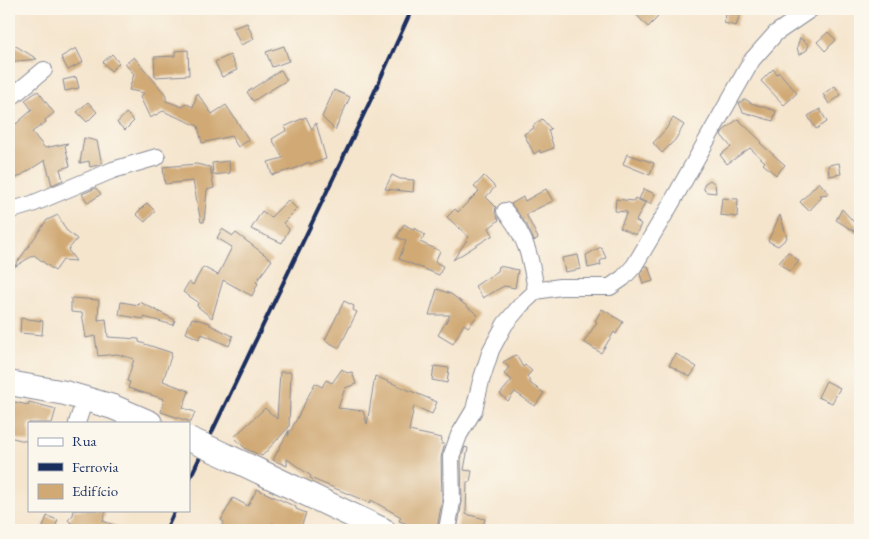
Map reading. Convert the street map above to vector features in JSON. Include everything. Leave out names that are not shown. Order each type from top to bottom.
[{"type":"highway","points":[[9,383],[85,399],[148,422]]},
{"type":"highway","points":[[190,439],[383,530]]},
{"type":"street","points":[[447,530],[452,502],[451,457],[459,434],[474,410],[491,350],[505,324],[536,291],[560,287],[610,287],[623,278],[634,266],[752,60],[776,33],[811,9]]},
{"type":"street","points":[[9,99],[44,70]]},
{"type":"street","points":[[9,210],[32,204],[113,170],[157,157]]},
{"type":"street","points":[[505,211],[517,225],[525,242],[536,291]]},
{"type":"street","points":[[77,422],[85,399]]},
{"type":"building","points":[[631,9],[650,9],[658,17],[648,27]]},
{"type":"building","points":[[727,10],[740,14],[736,26],[724,23]]},
{"type":"building","points":[[247,23],[254,39],[241,45],[233,28]]},
{"type":"building","points":[[828,32],[836,40],[825,51],[817,42]]},
{"type":"building","points":[[800,38],[809,45],[807,50],[799,55],[797,47]]},
{"type":"building","points":[[9,46],[16,46],[37,59],[9,62]]},
{"type":"building","points":[[284,46],[289,61],[272,67],[266,52]]},
{"type":"building","points":[[76,48],[83,62],[68,70],[61,57]]},
{"type":"building","points":[[188,50],[189,75],[155,77],[154,57],[175,56],[175,51]]},
{"type":"building","points":[[112,54],[119,63],[111,71],[103,62]]},
{"type":"building","points":[[230,55],[237,70],[222,77],[215,62]]},
{"type":"building","points":[[134,57],[166,95],[166,101],[183,107],[185,103],[193,107],[197,93],[212,114],[226,105],[249,140],[238,147],[231,136],[202,143],[198,126],[163,111],[150,118],[140,97],[144,93],[129,90],[134,74],[125,64]]},
{"type":"building","points":[[773,69],[777,74],[779,72],[797,93],[784,105],[761,81]]},
{"type":"building","points":[[281,70],[287,80],[253,101],[247,92]]},
{"type":"building","points":[[76,77],[79,88],[65,91],[63,80]]},
{"type":"building","points":[[835,86],[841,95],[829,104],[823,94]]},
{"type":"building","points":[[334,90],[350,97],[335,130],[322,117]]},
{"type":"building","points":[[38,91],[54,113],[45,120],[46,122],[32,132],[45,148],[68,143],[65,146],[70,166],[60,169],[63,180],[52,185],[45,160],[9,183],[9,116],[16,124],[32,110],[25,100]]},
{"type":"building","points":[[745,99],[751,103],[776,111],[773,121],[743,112],[739,103]]},
{"type":"building","points":[[88,102],[97,112],[87,122],[77,112]]},
{"type":"building","points":[[820,109],[827,122],[816,129],[808,116]]},
{"type":"building","points":[[126,113],[134,121],[125,130],[117,123]]},
{"type":"building","points":[[306,117],[312,130],[316,123],[326,159],[310,164],[309,162],[294,169],[272,175],[268,162],[283,158],[272,139],[287,130],[284,127]]},
{"type":"building","points":[[673,118],[684,125],[675,140],[662,153],[653,143]]},
{"type":"building","points":[[542,119],[551,129],[548,130],[554,148],[540,153],[540,150],[534,154],[524,134],[534,128],[533,126]]},
{"type":"building","points":[[738,119],[762,142],[760,143],[785,165],[776,175],[763,164],[765,162],[750,148],[727,164],[720,155],[731,147],[721,135],[723,131]]},
{"type":"building","points":[[84,138],[97,141],[102,164],[90,167],[89,161],[80,163]]},
{"type":"building","points":[[627,154],[654,163],[650,175],[623,164]]},
{"type":"building","points":[[229,161],[230,173],[213,175],[212,163]]},
{"type":"building","points":[[839,163],[841,174],[829,176],[828,165]]},
{"type":"building","points":[[196,164],[210,167],[214,188],[207,190],[204,222],[201,222],[193,181],[165,184],[163,167]]},
{"type":"building","points":[[392,175],[400,179],[414,180],[413,192],[385,189]]},
{"type":"building","points":[[484,176],[495,187],[486,197],[496,207],[495,213],[499,220],[489,228],[493,235],[453,260],[469,237],[447,217],[455,209],[458,212],[479,191],[474,187]]},
{"type":"building","points":[[710,180],[715,184],[716,193],[704,190],[704,184]]},
{"type":"building","points":[[819,182],[829,194],[820,195],[822,197],[809,211],[800,202]]},
{"type":"building","points":[[96,188],[101,194],[88,203],[82,194]]},
{"type":"building","points":[[546,189],[553,201],[526,214],[538,238],[534,241],[527,225],[511,204],[523,197],[525,201]]},
{"type":"building","points":[[644,189],[655,194],[650,204],[639,199]]},
{"type":"building","points":[[635,198],[645,203],[636,221],[641,224],[636,235],[620,228],[627,212],[615,211],[616,199],[633,201]]},
{"type":"building","points":[[722,198],[738,199],[737,217],[720,215]]},
{"type":"building","points":[[288,200],[297,209],[283,223],[289,229],[282,243],[251,229],[262,211],[271,217]]},
{"type":"building","points":[[147,203],[155,211],[145,222],[136,214]]},
{"type":"building","points":[[842,209],[860,229],[860,235],[836,220]]},
{"type":"building","points":[[58,215],[66,230],[77,239],[68,250],[76,261],[63,260],[55,271],[34,255],[14,267],[47,220]]},
{"type":"building","points":[[780,215],[787,238],[778,246],[768,241]]},
{"type":"building","points":[[404,224],[414,230],[415,228],[425,235],[420,242],[440,251],[435,262],[443,266],[439,275],[399,259],[406,241],[397,237]]},
{"type":"building","points":[[222,229],[233,236],[236,233],[272,260],[256,282],[258,283],[252,296],[223,280],[212,318],[197,306],[198,302],[183,292],[189,282],[193,285],[203,267],[218,275],[232,247],[217,238]]},
{"type":"building","points":[[601,247],[606,258],[600,261],[601,265],[588,268],[586,255]]},
{"type":"building","points":[[788,252],[799,261],[790,272],[779,263]]},
{"type":"building","points":[[578,255],[581,269],[565,272],[562,258]]},
{"type":"building","points":[[499,266],[518,270],[515,288],[504,286],[483,298],[475,286],[498,271]]},
{"type":"building","points":[[645,266],[648,266],[653,281],[643,284],[640,274]]},
{"type":"building","points":[[437,289],[451,294],[478,315],[468,327],[464,324],[453,344],[438,335],[450,315],[429,315]]},
{"type":"building","points":[[71,298],[99,300],[98,320],[106,319],[108,337],[139,339],[139,342],[172,353],[163,381],[189,391],[183,408],[195,412],[191,422],[161,412],[164,399],[128,388],[130,382],[127,381],[134,359],[117,354],[98,356],[95,336],[86,338],[82,313],[71,312]]},
{"type":"building","points":[[344,301],[354,306],[353,310],[357,312],[339,348],[325,340]]},
{"type":"building","points":[[121,302],[139,305],[140,302],[175,320],[173,325],[144,317],[144,319],[119,315]]},
{"type":"building","points":[[602,309],[623,322],[616,334],[614,332],[601,353],[584,342],[597,322],[595,321]]},
{"type":"building","points":[[21,318],[43,321],[42,335],[20,333]]},
{"type":"building","points":[[192,318],[210,323],[210,325],[233,336],[229,346],[202,334],[199,339],[186,333]]},
{"type":"building","points":[[676,354],[697,367],[690,377],[669,365]]},
{"type":"building","points":[[516,355],[523,367],[525,365],[532,371],[527,376],[531,384],[544,393],[535,406],[515,392],[508,401],[500,394],[512,380],[504,374],[509,367],[503,362]]},
{"type":"building","points":[[434,366],[449,368],[447,383],[432,380]]},
{"type":"building","points":[[342,369],[347,373],[352,372],[356,384],[345,388],[338,408],[363,411],[367,424],[375,376],[437,402],[432,414],[414,406],[409,431],[442,438],[441,444],[445,444],[441,457],[442,501],[437,529],[432,527],[430,530],[424,530],[399,521],[401,517],[371,500],[370,503],[310,478],[311,476],[287,459],[287,466],[273,460],[289,430],[288,436],[315,383],[322,387],[326,380],[332,383]]},
{"type":"building","points":[[280,372],[291,372],[289,427],[262,456],[246,449],[234,437],[265,408],[277,419]]},
{"type":"building","points":[[826,381],[840,388],[832,403],[818,397]]},
{"type":"building","points":[[10,401],[28,405],[29,402],[56,409],[52,422],[28,422],[28,442],[9,437]]},
{"type":"building","points":[[465,447],[468,448],[464,470],[472,471],[470,482],[467,482],[466,514],[485,519],[482,530],[457,530],[462,502],[461,459]]},
{"type":"building","points":[[257,489],[306,513],[300,530],[285,530],[272,523],[269,530],[220,530],[224,522],[221,520],[233,498],[248,506]]},
{"type":"building","points":[[74,512],[105,512],[103,521],[124,529],[86,530],[73,525],[68,520]]},
{"type":"building","points":[[47,516],[58,520],[54,530],[42,530]]},
{"type":"railway","points":[[190,478],[373,95],[412,9]]},
{"type":"railway","points":[[166,530],[174,512]]}]
